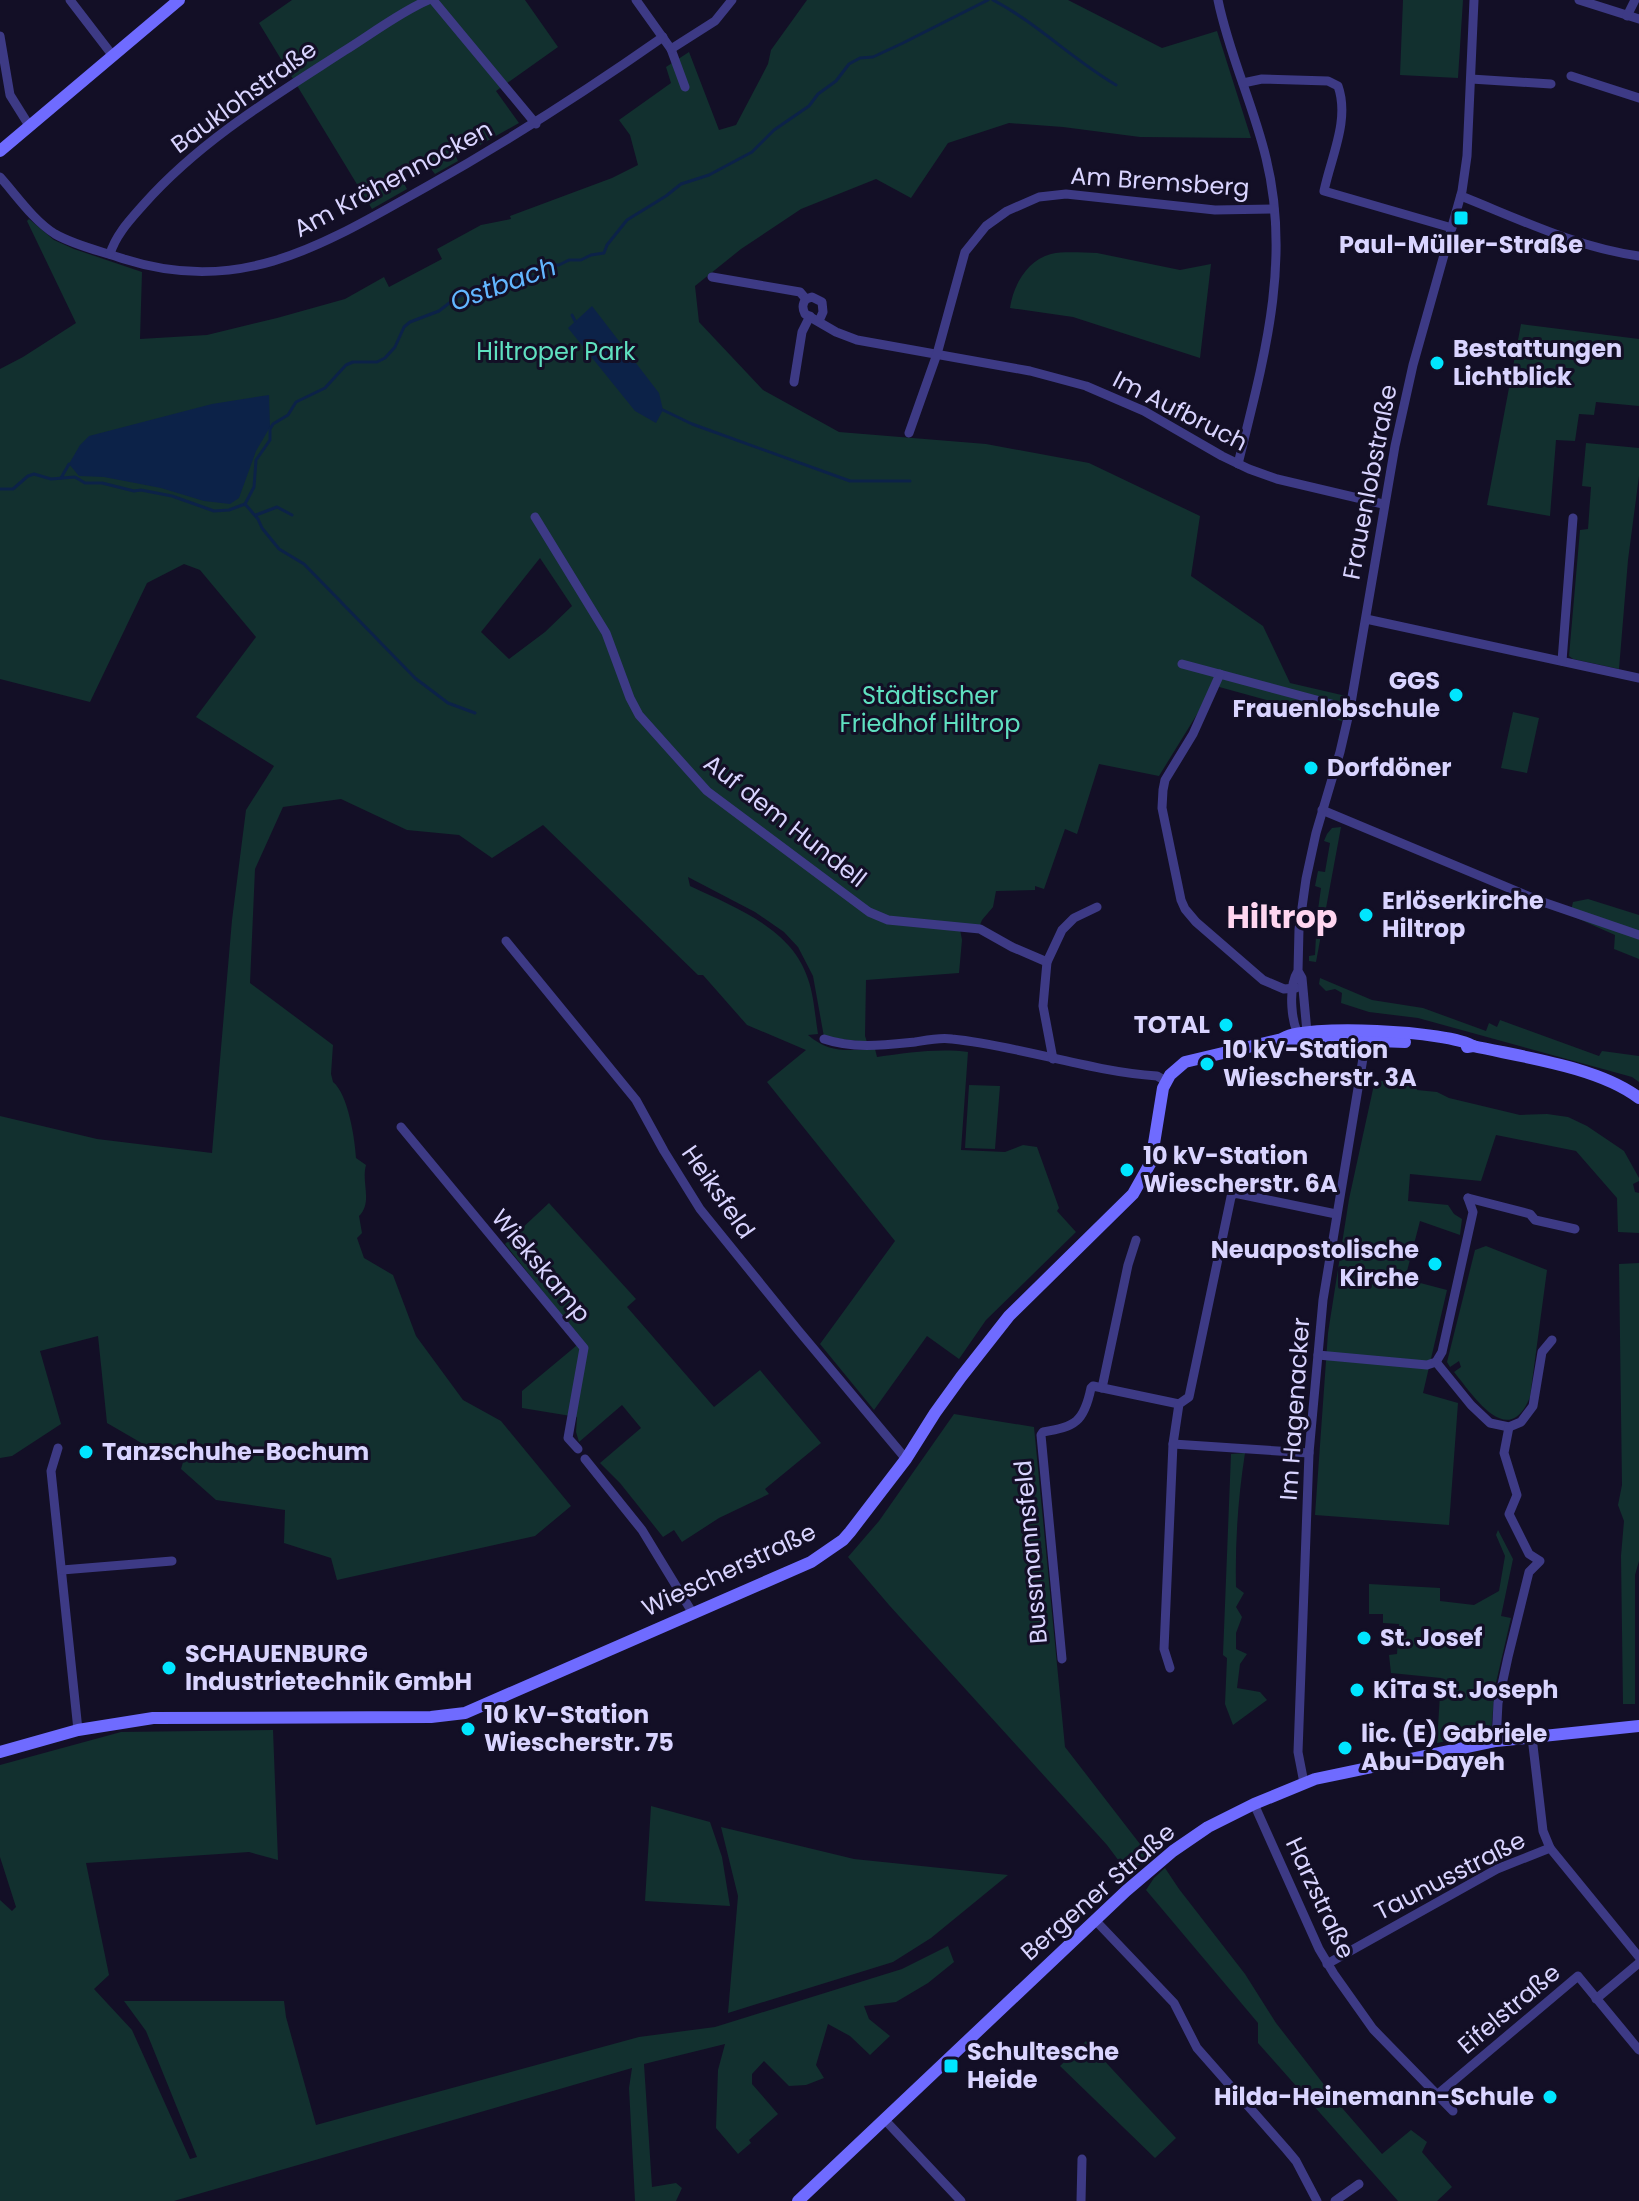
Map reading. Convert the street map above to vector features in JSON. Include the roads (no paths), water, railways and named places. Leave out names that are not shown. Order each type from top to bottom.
[{"type":"main road","points":[[0,151],[179,0]]},
{"type":"main road","points":[[1166,1081],[1185,1062],[1282,1039],[1289,1043],[1302,1035],[1366,1035],[1465,1048],[1473,1046],[1530,1058],[1596,1075],[1639,1098]]},
{"type":"main road","name":"Wiescherstraße","points":[[0,1752],[78,1730],[153,1718],[431,1717],[465,1713],[811,1562],[843,1540],[1009,1316],[1133,1194],[1151,1162],[1160,1098],[1166,1081]]},
{"type":"main road","name":"Bergener Straße","points":[[798,2201],[1095,1920],[1173,1851],[1208,1827],[1304,1783],[1341,1773],[1496,1741],[1639,1726]]},
{"type":"street","points":[[70,0],[113,56]]},
{"type":"street","name":"Bauklohstraße","points":[[110,254],[113,243],[129,220],[200,149],[262,104],[430,0],[536,124]]},
{"type":"street","points":[[636,0],[671,49],[685,87]]},
{"type":"street","points":[[671,49],[715,21],[732,0]]},
{"type":"street","name":"Frauenlobstraße","points":[[1302,1035],[1298,988],[1294,977],[1298,971],[1301,909],[1322,810],[1350,709],[1383,504],[1412,369],[1461,196],[1467,156],[1474,0]]},
{"type":"street","points":[[1579,0],[1639,19]]},
{"type":"street","points":[[1627,16],[1635,0]]},
{"type":"street","points":[[1221,1],[1227,38],[1266,157],[1274,209],[1276,254],[1268,337],[1238,464]]},
{"type":"street","points":[[0,36],[10,95],[30,127]]},
{"type":"street","name":"Am Krähennocken","points":[[0,177],[42,223],[71,242],[158,269],[183,272],[246,268],[283,259],[321,244],[374,217],[536,124],[663,37]]},
{"type":"street","points":[[1571,76],[1639,98]]},
{"type":"street","points":[[1243,83],[1262,79],[1328,81],[1338,86],[1342,97],[1340,129],[1324,191],[1452,228]]},
{"type":"street","points":[[1471,79],[1551,84]]},
{"type":"street","name":"Am Bremsberg","points":[[909,433],[937,354],[965,252],[986,226],[1007,211],[1027,201],[1053,194],[1215,210],[1274,209]]},
{"type":"street","points":[[1461,196],[1567,239],[1639,256]]},
{"type":"street","points":[[712,277],[800,292],[806,299]]},
{"type":"street","points":[[794,382],[802,332],[823,312],[822,302],[812,297],[806,299]]},
{"type":"street","points":[[806,299],[803,310],[814,319]]},
{"type":"street","name":"Im Aufbruch","points":[[814,319],[836,332],[861,341],[1043,374],[1100,392],[1144,411],[1238,464],[1277,479],[1383,504]]},
{"type":"street","name":"Auf dem Hundell","points":[[535,517],[606,633],[639,715],[707,791],[869,912],[888,920],[980,929],[1047,962]]},
{"type":"street","points":[[1562,661],[1573,518]]},
{"type":"street","points":[[1366,619],[1639,678]]},
{"type":"street","points":[[1182,664],[1350,709]]},
{"type":"street","points":[[1220,674],[1193,734],[1165,780],[1163,790],[1162,808],[1181,900],[1196,922],[1263,980],[1284,989],[1298,988]]},
{"type":"street","points":[[1322,810],[1540,901],[1639,935]]},
{"type":"street","points":[[1053,1059],[1043,1006],[1047,962],[1062,930],[1074,918],[1097,907]]},
{"type":"street","name":"Heiksfeld","points":[[506,941],[636,1100],[700,1209],[906,1459]]},
{"type":"street","name":"Im Hagenacker","points":[[1304,1783],[1298,1752],[1309,1453],[1323,1300],[1366,1035]]},
{"type":"street","points":[[824,1039],[877,1046],[947,1038],[1010,1047],[1110,1071],[1157,1076],[1166,1081]]},
{"type":"street","name":"Wiekskamp","points":[[401,1127],[584,1348],[568,1438],[578,1449]]},
{"type":"street","points":[[1170,1668],[1164,1649],[1173,1444],[1179,1404],[1189,1397],[1231,1197],[1234,1193],[1336,1214]]},
{"type":"street","points":[[1318,1355],[1427,1365],[1436,1362],[1442,1352],[1473,1212],[1468,1198],[1530,1214],[1535,1220],[1575,1229]]},
{"type":"street","name":"Bussmannsfeld","points":[[1062,1659],[1041,1435],[1043,1432],[1067,1429],[1083,1412],[1091,1388],[1102,1388],[1136,1240]]},
{"type":"street","points":[[1436,1362],[1490,1423],[1509,1427],[1521,1422],[1533,1406],[1542,1352],[1552,1340]]},
{"type":"street","points":[[1102,1388],[1179,1404]]},
{"type":"street","points":[[1496,1741],[1498,1703],[1508,1657],[1529,1572],[1540,1561],[1529,1554],[1509,1514],[1517,1495],[1504,1453],[1509,1427]]},
{"type":"street","points":[[1173,1444],[1309,1453]]},
{"type":"street","points":[[58,1448],[51,1471],[78,1730]]},
{"type":"street","points":[[585,1459],[642,1530],[692,1612]]},
{"type":"street","points":[[62,1570],[172,1561]]},
{"type":"street","points":[[1532,1737],[1543,1831],[1550,1848],[1639,1960]]},
{"type":"street","name":"Harzstraße","points":[[1254,1804],[1327,1964],[1373,2029],[1453,2111]]},
{"type":"street","name":"Taunusstraße","points":[[1327,1964],[1497,1869],[1550,1848]]},
{"type":"street","points":[[1095,1920],[1174,2003],[1197,2048],[1296,2161],[1317,2201]]},
{"type":"street","name":"Eifelstraße","points":[[1438,2094],[1578,1976],[1596,1999],[1639,1960]]},
{"type":"street","points":[[1596,1999],[1639,2050]]},
{"type":"street","points":[[884,2119],[961,2201]]},
{"type":"street","points":[[1081,2201],[1082,2159]]},
{"type":"street","points":[[1335,2201],[1359,2184]]},
{"type":"water","points":[[592,306],[659,393],[663,410],[656,423],[635,411],[568,328]]},
{"type":"water","points":[[269,395],[270,427],[256,451],[239,498],[230,504],[204,501],[161,488],[104,477],[79,476],[69,464],[89,436],[212,404]]},
{"type":"waterway","name":"Ostbach","points":[[0,489],[13,489],[34,474],[51,479],[75,477],[85,483],[102,483],[172,496],[214,511],[245,504],[254,487],[256,460],[270,440],[273,424],[288,415],[296,402],[325,388],[346,365],[377,362],[385,358],[395,347],[404,327],[439,311],[457,297],[487,293],[539,275],[547,267],[604,253],[627,220],[681,184],[709,175],[752,152],[774,130],[809,106],[849,64],[860,58],[873,57],[988,0]]},
{"type":"waterway","name":"Ostbach","points":[[993,0],[1025,19],[1116,85]]},
{"type":"waterway","points":[[572,315],[575,321]]},
{"type":"waterway","points":[[663,410],[692,424],[850,481],[910,481]]},
{"type":"waterway","points":[[61,478],[69,464]]},
{"type":"waterway","points":[[245,504],[279,549],[304,564],[415,678],[448,703],[475,713]]},
{"type":"waterway","points":[[256,515],[277,507],[292,515]]},
{"type":"place","name":"Paul-Müller-Straße","points":[[1461,218]]},
{"type":"place","name":"Bestattungen Lichtblick","points":[[1437,363]]},
{"type":"place","name":"GGS Frauenlobschule","points":[[1456,695]]},
{"type":"place","name":"Dorfdöner","points":[[1311,768]]},
{"type":"place","name":"Erlöserkirche Hiltrop","points":[[1366,915]]},
{"type":"place","name":"TOTAL","points":[[1226,1025]]},
{"type":"place","name":"10 kV-Station Wiescherstr. 3A","points":[[1207,1064]]},
{"type":"place","name":"10 kV-Station Wiescherstr. 6A","points":[[1127,1170]]},
{"type":"place","name":"Neuapostolische Kirche","points":[[1435,1264]]},
{"type":"place","name":"Tanzschuhe-Bochum","points":[[86,1452]]},
{"type":"place","name":"St. Josef","points":[[1364,1638]]},
{"type":"place","name":"SCHAUENBURG Industrietechnik GmbH","points":[[169,1668]]},
{"type":"place","name":"KiTa St. Joseph","points":[[1357,1690]]},
{"type":"place","name":"10 kV-Station Wiescherstr. 75","points":[[468,1729]]},
{"type":"place","name":"lic. (E) Gabriele Abu-Dayeh","points":[[1345,1748]]},
{"type":"place","name":"Schultesche Heide","points":[[951,2066]]},
{"type":"place","name":"Hilda-Heinemann-Schule","points":[[1550,2097]]},
{"type":"district","name":"Hiltrop","points":[[1282,917]]},
{"type":"park label","name":"Hiltroper Park","points":[[556,352]]},
{"type":"park label","name":"Städtischer Friedhof Hiltrop","points":[[930,710]]}]
